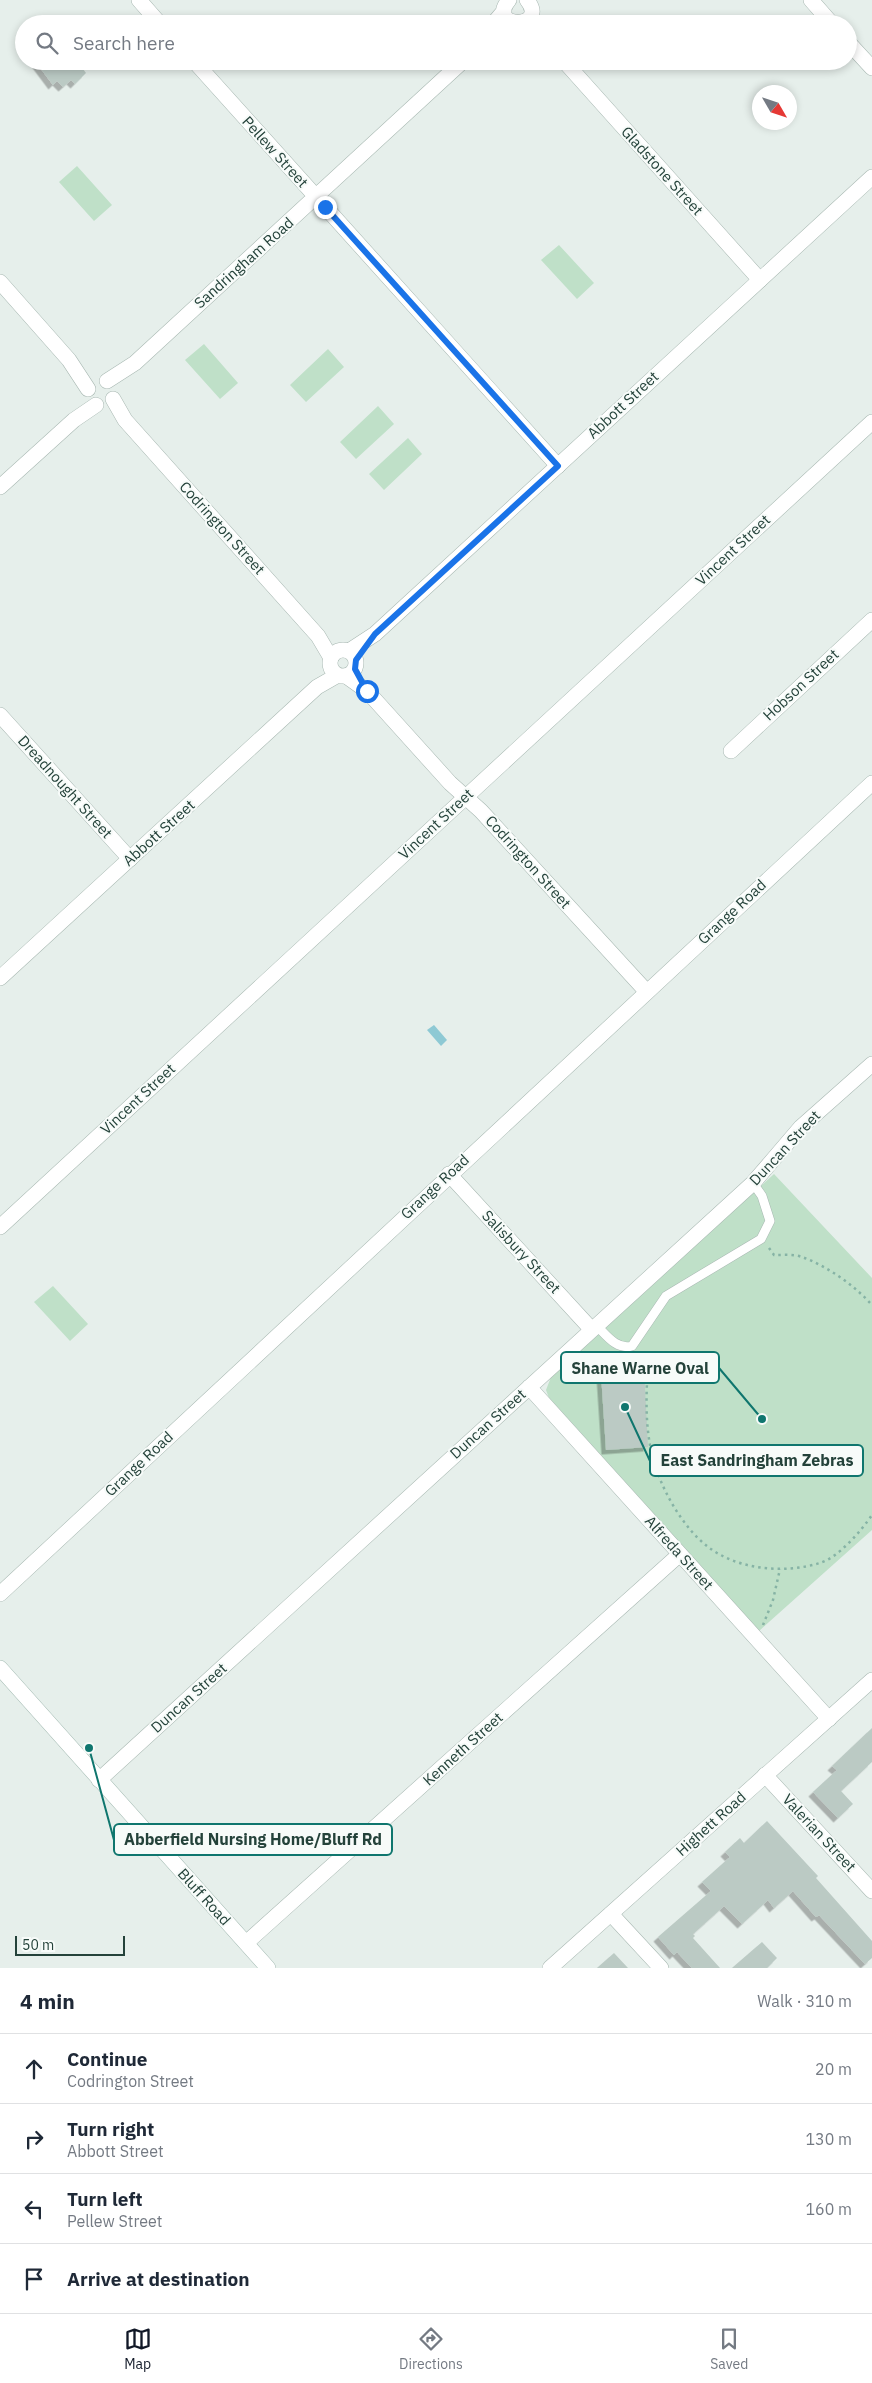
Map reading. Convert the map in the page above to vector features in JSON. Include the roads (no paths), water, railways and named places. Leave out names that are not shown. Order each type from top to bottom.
[{"type":"street","points":[[139,0],[152,15]]},
{"type":"street","points":[[811,0],[824,15]]},
{"type":"street","points":[[498,15],[505,4]]},
{"type":"street","points":[[857,52],[872,68]]},
{"type":"street","name":"Pellew Street","points":[[202,70],[558,466]]},
{"type":"street","name":"Sandringham Road","points":[[0,487],[453,70]]},
{"type":"street","name":"Gladstone Street","points":[[572,70],[760,280]]},
{"type":"street","name":"Abbott Street","points":[[0,978],[872,177]]},
{"type":"street","name":"Codrington Street","points":[[0,282],[450,783],[493,823],[646,991]]},
{"type":"street","name":"Vincent Street","points":[[0,1227],[872,422]]},
{"type":"street","name":"Hobson Street","points":[[731,751],[872,620]]},
{"type":"street","name":"Dreadnought Street","points":[[0,715],[130,859]]},
{"type":"street","name":"Grange Road","points":[[0,1594],[449,1174],[872,783]]},
{"type":"street","name":"Duncan Street","points":[[100,1780],[753,1183],[801,1128],[870,1069]]},
{"type":"street","name":"Salisbury Street","points":[[449,1174],[594,1328]]},
{"type":"street","name":"Alfreda Street","points":[[529,1387],[829,1719]]},
{"type":"street","name":"Kenneth Street","points":[[246,1943],[680,1554]]},
{"type":"street","name":"Bluff Road","points":[[2,1675],[100,1780],[268,1968]]},
{"type":"street","name":"Highett Road","points":[[550,1968],[872,1680]]},
{"type":"street","name":"Valerian Street","points":[[765,1775],[872,1891]]},
{"type":"street","points":[[611,1914],[661,1968]]},
{"type":"lane","points":[[594,1328],[616,1344],[625,1348],[632,1346],[666,1296],[761,1239],[770,1221],[762,1196],[753,1183]]},
{"type":"water","points":[[434,1025],[447,1040],[441,1046],[427,1030]]},
{"type":"place","name":"East Sandringham Zebras","points":[[625,1407]]},
{"type":"place","name":"Shane Warne Oval","points":[[762,1419]]},
{"type":"place","name":"Abberfield Nursing Home/Bluff Rd","points":[[89,1748]]}]
